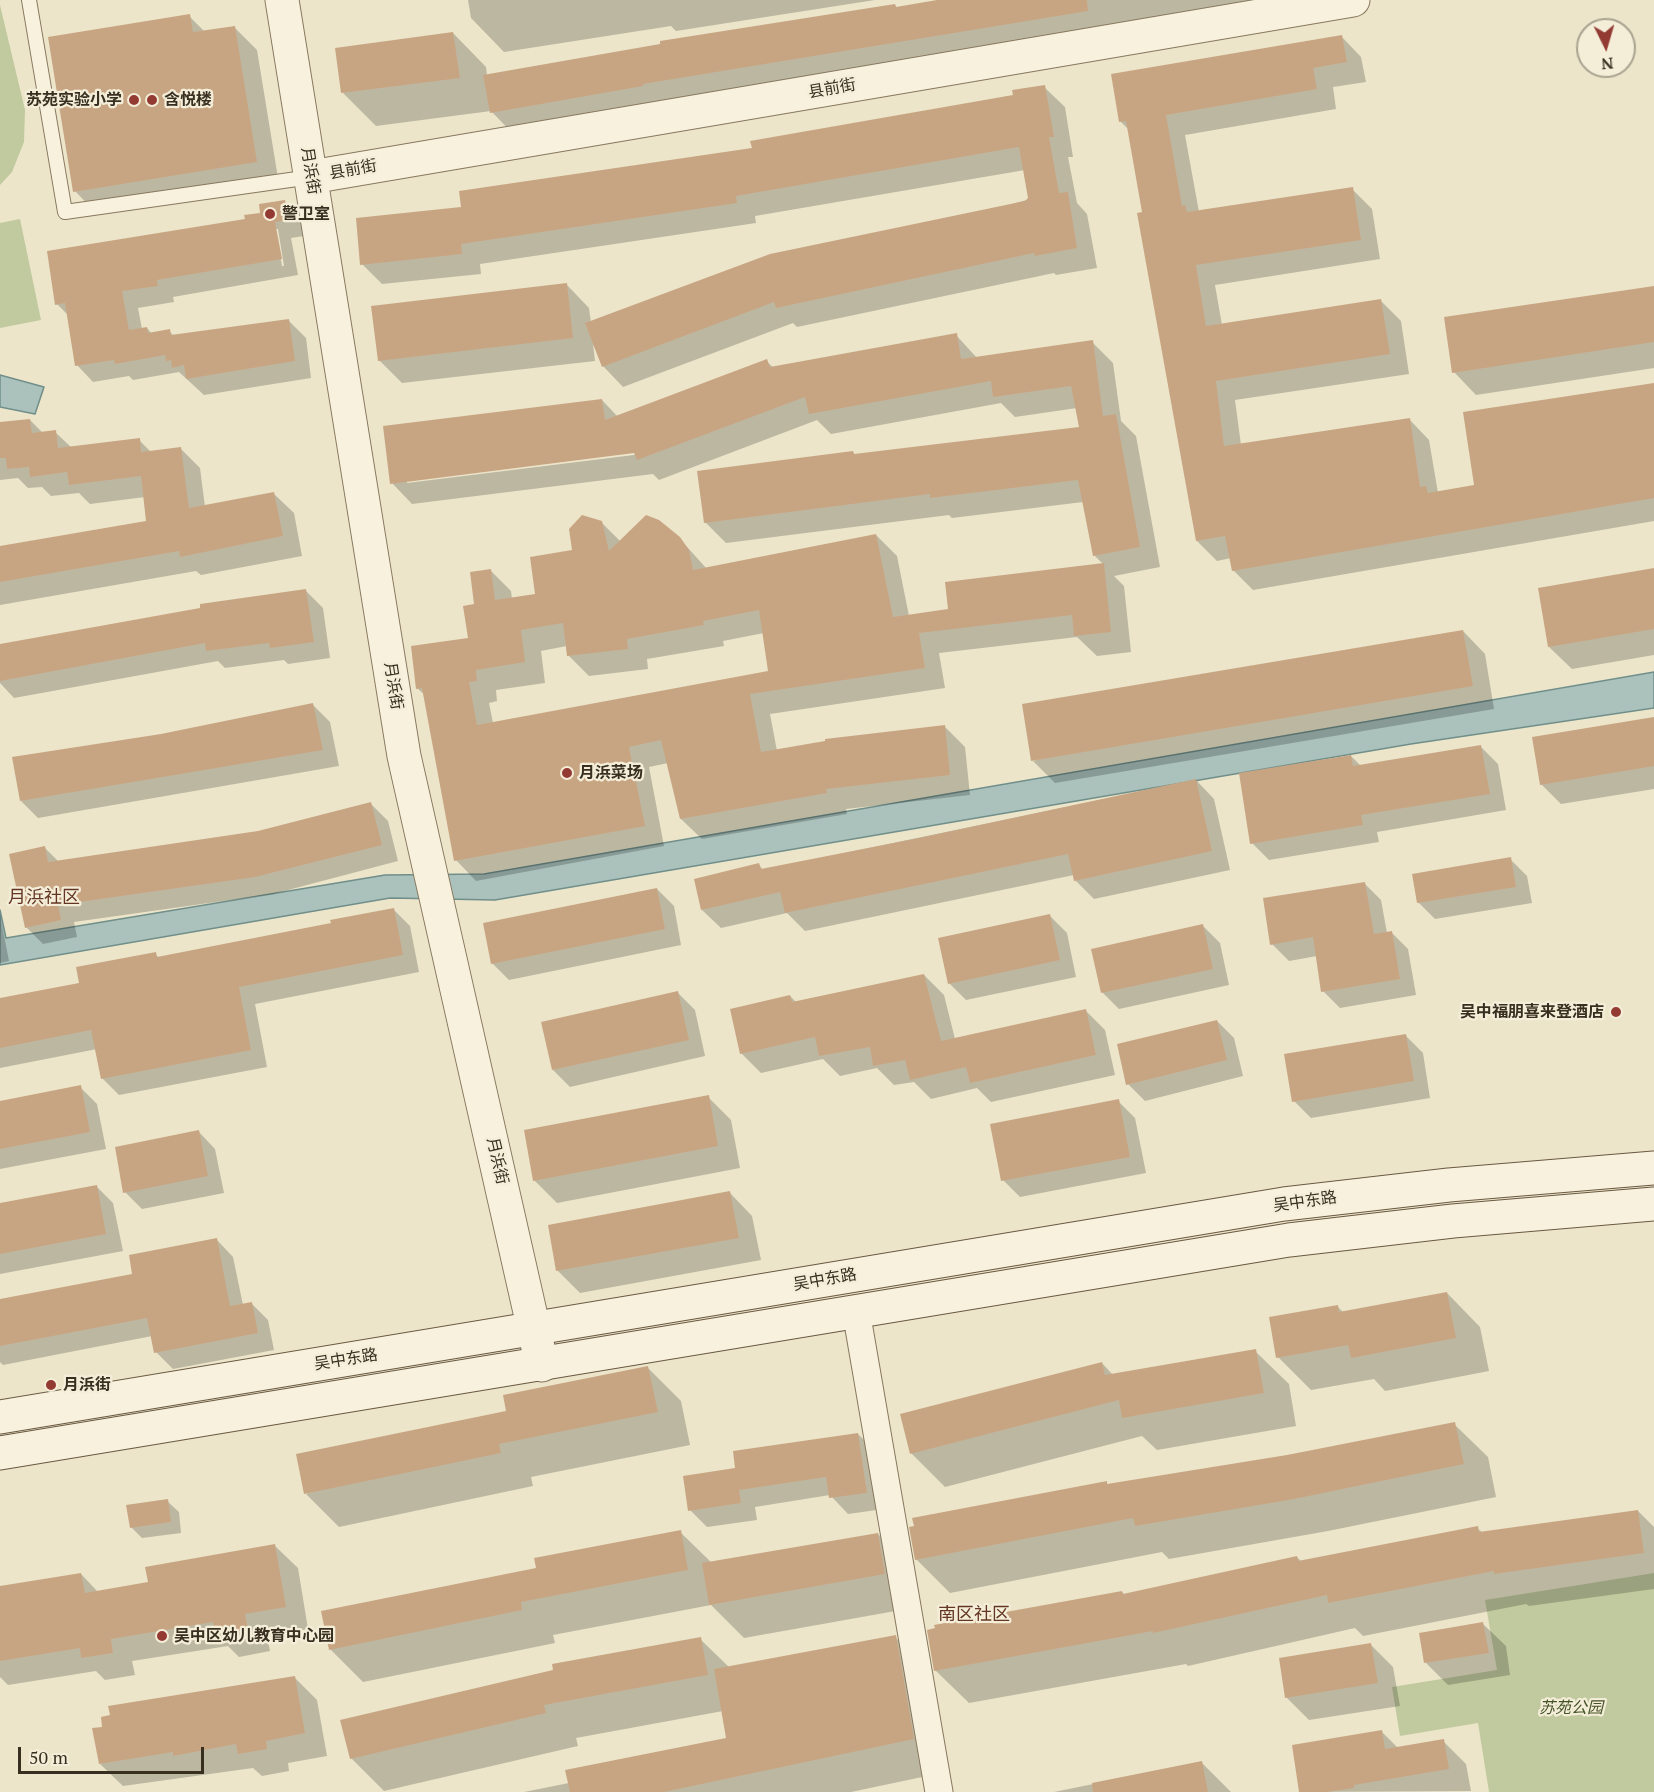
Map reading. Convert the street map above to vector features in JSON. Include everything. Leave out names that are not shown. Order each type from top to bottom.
[{"type":"main road","name":"月浜街","points":[[282,0],[404,756],[536,1329],[542,1365]]},
{"type":"main road","name":"县前街","points":[[311,177],[1353,0]]},
{"type":"main road","name":"吴中东路","points":[[0,1417],[1284,1204],[1449,1185],[1654,1168]]},
{"type":"main road","points":[[0,1453],[1289,1240],[1453,1221],[1654,1204]]},
{"type":"street","points":[[856,1311],[939,1792]]},
{"type":"lane","points":[[29,0],[65,212],[311,177]]},
{"type":"green space","points":[[0,5],[25,110],[24,142],[12,172],[0,185]]},
{"type":"green space","points":[[20,219],[41,320],[0,328],[0,223]]},
{"type":"green space","name":"苏苑公园","points":[[1654,1573],[1654,1792],[1489,1792],[1478,1723],[1400,1736],[1392,1687],[1497,1670],[1485,1600]]},
{"type":"water","points":[[0,375],[44,387],[35,414],[0,407]]},
{"type":"water","points":[[1654,672],[1654,708],[1411,744],[495,900],[390,898],[0,965],[0,910],[6,938],[385,875],[484,874]]},
{"type":"building","points":[[937,0],[1087,0],[1088,11],[643,84],[643,86],[490,113],[483,75],[660,44],[660,41],[895,4],[896,7]]},
{"type":"building","name":"含悦楼","points":[[190,14],[193,32],[235,26],[257,162],[73,192],[48,37]]},
{"type":"building","points":[[453,32],[460,78],[341,93],[335,48]]},
{"type":"building","points":[[1342,35],[1347,62],[1313,68],[1317,89],[1166,115],[1182,206],[1185,205],[1187,212],[1353,187],[1361,240],[1196,265],[1206,326],[1381,299],[1390,354],[1216,381],[1224,446],[1410,418],[1420,487],[1426,486],[1428,493],[1474,485],[1463,412],[1654,383],[1654,498],[1232,571],[1225,536],[1196,541],[1137,213],[1142,212],[1126,121],[1119,122],[1111,74]]},
{"type":"building","points":[[1045,85],[1054,137],[1049,137],[1059,193],[1068,192],[1077,248],[1035,256],[1034,253],[776,308],[774,302],[602,367],[585,323],[770,254],[1025,201],[1028,198],[1019,147],[736,196],[737,203],[461,244],[462,254],[360,265],[356,218],[461,207],[459,191],[752,148],[750,141],[1013,95],[1012,90]]},
{"type":"building","points":[[285,200],[288,220],[275,222],[282,259],[157,280],[158,286],[122,291],[129,330],[147,327],[148,333],[170,329],[171,335],[289,319],[295,361],[186,379],[184,365],[172,368],[171,360],[166,361],[165,355],[115,364],[114,360],[75,366],[65,303],[55,305],[47,251],[245,219],[244,215],[260,213],[259,204]]},
{"type":"building","points":[[567,283],[573,338],[378,361],[371,306]]},
{"type":"building","points":[[1654,286],[1654,342],[1452,373],[1444,317]]},
{"type":"building","points":[[957,333],[961,359],[1093,340],[1103,416],[1116,414],[1140,547],[1093,556],[1078,480],[930,498],[930,494],[704,523],[697,471],[853,451],[854,454],[1079,427],[1071,386],[993,397],[991,381],[809,414],[805,397],[637,460],[634,453],[390,484],[383,426],[602,399],[605,420],[767,359],[770,367]]},
{"type":"building","points":[[30,419],[32,433],[56,430],[58,448],[140,438],[141,452],[181,447],[189,508],[274,492],[283,536],[180,557],[179,551],[0,582],[0,546],[146,521],[141,476],[69,485],[67,472],[30,477],[29,467],[7,469],[6,458],[0,458],[0,422]]},
{"type":"building","points":[[582,515],[602,521],[609,551],[646,515],[659,520],[680,537],[689,550],[693,570],[876,534],[893,617],[948,609],[945,582],[1104,563],[1111,632],[1074,636],[1072,615],[919,633],[925,668],[750,694],[761,752],[825,741],[825,739],[945,725],[950,775],[826,789],[827,793],[680,819],[661,740],[629,747],[645,826],[454,861],[422,688],[416,689],[411,646],[468,638],[463,606],[474,604],[470,572],[491,569],[495,600],[535,594],[530,557],[572,550],[569,529]],"holes":[[[759,610],[768,671],[477,725],[469,682],[477,681],[476,670],[525,662],[521,630],[563,623],[567,656],[628,649],[627,639],[704,625],[703,621]]]},
{"type":"building","points":[[1654,568],[1654,629],[1548,647],[1538,588]]},
{"type":"building","points":[[306,589],[314,642],[270,648],[269,643],[206,651],[205,643],[0,681],[0,644],[200,608],[200,604]]},
{"type":"building","points":[[1463,630],[1473,686],[1031,761],[1022,704]]},
{"type":"building","points":[[313,703],[323,750],[20,801],[12,757],[161,734]]},
{"type":"building","points":[[1654,717],[1654,766],[1540,785],[1532,737]]},
{"type":"building","points":[[1481,745],[1490,794],[1361,815],[1363,825],[1250,844],[1239,773],[1351,755],[1353,766]]},
{"type":"building","points":[[1196,779],[1212,851],[1074,881],[1068,854],[785,913],[780,892],[701,910],[694,879],[759,863],[761,869],[919,838]]},
{"type":"building","points":[[371,802],[382,845],[255,877],[58,905],[61,920],[25,928],[9,854],[45,846],[48,862],[258,831]]},
{"type":"building","points":[[1511,857],[1516,887],[1417,903],[1412,874]]},
{"type":"building","points":[[1365,882],[1374,934],[1392,931],[1400,979],[1321,992],[1313,937],[1270,945],[1263,898]]},
{"type":"building","points":[[657,888],[665,929],[491,964],[483,923]]},
{"type":"building","points":[[394,908],[403,955],[239,987],[251,1050],[101,1079],[91,1030],[0,1048],[0,998],[79,983],[76,967],[156,952],[157,957],[331,923],[330,920]]},
{"type":"building","points":[[1050,914],[1060,960],[948,984],[938,938]]},
{"type":"building","points":[[1203,924],[1213,969],[1101,993],[1091,949]]},
{"type":"building","points":[[924,974],[941,1041],[1086,1009],[1096,1055],[970,1083],[966,1067],[910,1080],[905,1060],[873,1066],[870,1047],[819,1056],[815,1037],[740,1054],[730,1009],[790,995],[792,1002]]},
{"type":"building","points":[[678,991],[689,1040],[552,1070],[541,1022]]},
{"type":"building","points":[[1217,1020],[1227,1060],[1126,1085],[1117,1044]]},
{"type":"building","points":[[1406,1034],[1414,1081],[1292,1102],[1284,1054]]},
{"type":"building","points":[[81,1085],[90,1132],[0,1149],[0,1101]]},
{"type":"building","points":[[709,1095],[718,1146],[533,1181],[524,1130]]},
{"type":"building","points":[[1119,1099],[1130,1157],[1001,1181],[990,1124]]},
{"type":"building","points":[[199,1130],[208,1176],[123,1193],[115,1147]]},
{"type":"building","points":[[97,1185],[106,1234],[0,1254],[0,1203]]},
{"type":"building","points":[[730,1191],[739,1238],[556,1271],[548,1225]]},
{"type":"building","points":[[217,1238],[230,1306],[252,1302],[258,1333],[154,1353],[147,1318],[0,1346],[0,1299],[132,1274],[129,1255]]},
{"type":"building","points":[[1447,1292],[1456,1338],[1351,1358],[1348,1345],[1276,1358],[1269,1317],[1338,1305],[1339,1312]]},
{"type":"building","points":[[1256,1349],[1264,1393],[1122,1418],[1119,1400],[910,1454],[900,1414],[1102,1362],[1105,1375]]},
{"type":"building","points":[[648,1366],[658,1412],[499,1444],[501,1453],[304,1494],[296,1454],[506,1411],[503,1395]]},
{"type":"building","points":[[1455,1422],[1464,1464],[1294,1499],[1135,1526],[1133,1518],[915,1560],[909,1527],[914,1526],[912,1518],[1107,1481],[1107,1484],[1287,1455]]},
{"type":"building","points":[[858,1433],[867,1493],[829,1498],[826,1477],[739,1490],[741,1503],[688,1511],[683,1476],[735,1468],[733,1451]]},
{"type":"building","points":[[168,1499],[171,1522],[130,1528],[126,1505]]},
{"type":"building","points":[[1638,1510],[1644,1553],[1494,1574],[1494,1571],[1328,1603],[1327,1595],[1153,1633],[1153,1631],[934,1671],[927,1630],[935,1628],[934,1625],[1122,1591],[1123,1594],[1297,1556],[1298,1561],[1478,1526],[1479,1532]]},
{"type":"building","points":[[681,1530],[688,1570],[521,1602],[522,1610],[329,1650],[321,1611],[536,1568],[534,1558]]},
{"type":"building","points":[[878,1533],[885,1574],[709,1605],[702,1563]]},
{"type":"building","points":[[275,1544],[286,1607],[245,1614],[248,1629],[215,1635],[213,1622],[111,1639],[113,1653],[81,1658],[80,1648],[0,1661],[0,1586],[81,1573],[85,1593],[148,1582],[145,1567]]},
{"type":"building","points":[[1483,1622],[1489,1653],[1424,1663],[1419,1633]]},
{"type":"building","points":[[896,1635],[914,1739],[664,1792],[570,1792],[565,1770],[726,1738],[714,1669]]},
{"type":"building","points":[[701,1637],[708,1675],[544,1705],[546,1713],[350,1759],[340,1720],[553,1670],[552,1664]]},
{"type":"building","points":[[1371,1643],[1378,1683],[1285,1698],[1279,1658]]},
{"type":"building","points":[[295,1676],[305,1733],[266,1741],[267,1749],[238,1754],[236,1744],[173,1756],[173,1752],[99,1764],[92,1728],[102,1727],[101,1717],[110,1715],[108,1706]]},
{"type":"building","points":[[1382,1730],[1385,1749],[1444,1739],[1449,1769],[1354,1785],[1354,1788],[1327,1792],[1299,1792],[1292,1745]]},
{"type":"building","points":[[1202,1761],[1208,1792],[1093,1792],[1092,1783]]},
{"type":"place","name":"苏苑实验小学","points":[[134,100]]},
{"type":"place","name":"含悦楼","points":[[152,100]]},
{"type":"place","name":"警卫室","points":[[270,214]]},
{"type":"place","name":"月浜菜场","points":[[567,773]]},
{"type":"place","name":"吴中福朋喜来登酒店","points":[[1616,1012]]},
{"type":"place","name":"月浜街","points":[[51,1385]]},
{"type":"place","name":"吴中区幼儿教育中心园","points":[[162,1636]]},
{"type":"district","name":"月浜社区","points":[[44,898]]},
{"type":"district","name":"南区社区","points":[[974,1615]]}]
